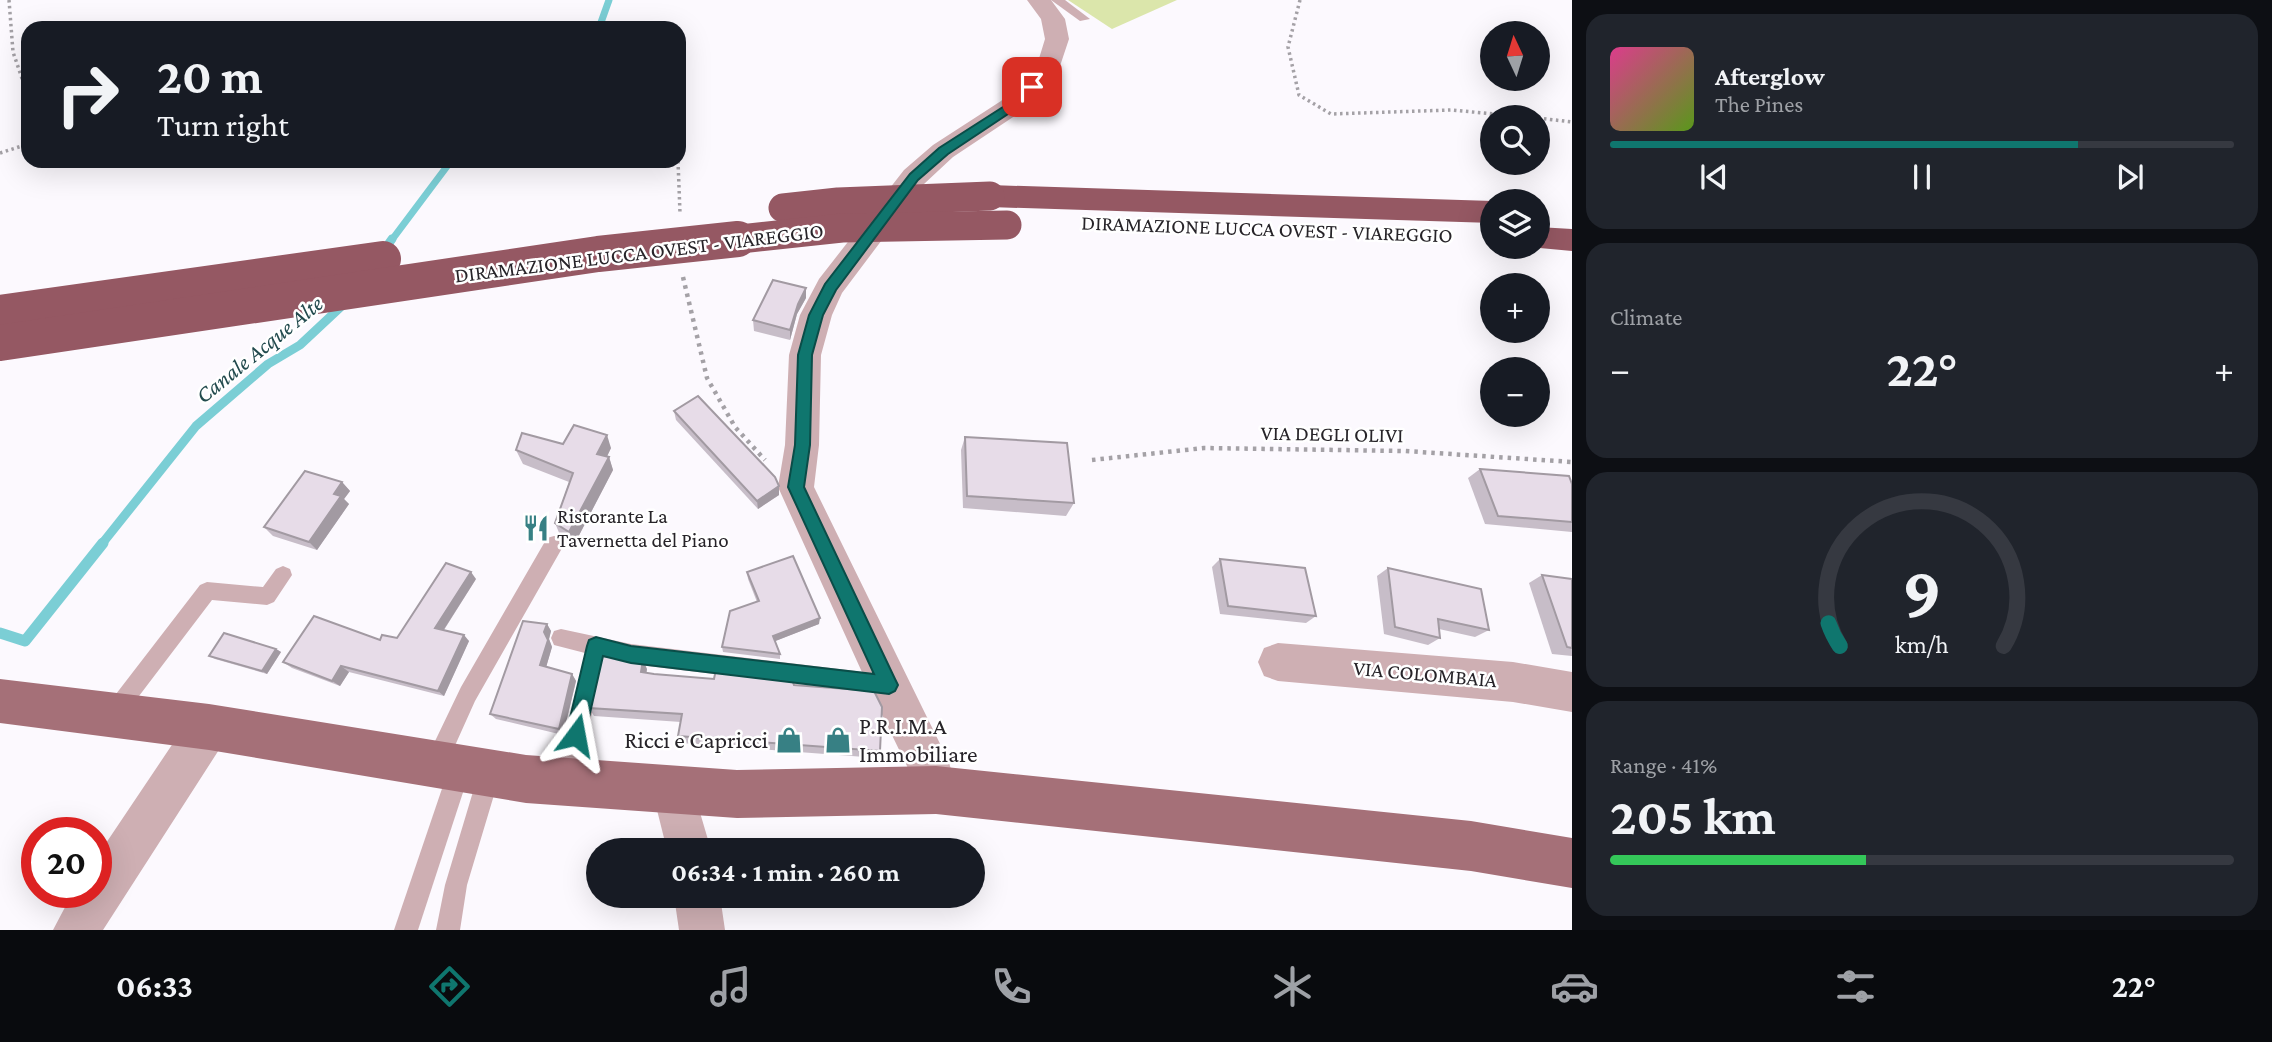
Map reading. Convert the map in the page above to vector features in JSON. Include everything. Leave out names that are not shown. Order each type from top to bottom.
[{"type":"highway","name":"DIRAMAZIONE LUCCA OVEST - VIAREGGIO","points":[[0,313],[576,233],[810,205],[990,196],[1480,212]]},
{"type":"highway","points":[[1550,214],[1572,215]]},
{"type":"highway","name":"DIRAMAZIONE LUCCA OVEST - VIAREGGIO","points":[[0,343],[598,254],[842,228],[1160,222],[1480,235]]},
{"type":"highway","points":[[1550,239],[1572,240]]},
{"type":"main road","points":[[0,701],[209,727],[461,770],[566,782],[737,794],[936,790],[1471,846],[1572,863]]},
{"type":"street","points":[[936,790],[927,760],[798,491],[805,355],[816,315],[830,287],[914,177],[943,151],[1010,107],[1049,67],[1057,39],[1053,19],[1039,0]]},
{"type":"street","name":"VIA COLOMBAIA","points":[[1278,662],[1513,682],[1572,691]]},
{"type":"street","points":[[76,930],[209,727]]},
{"type":"street","points":[[674,790],[686,838]]},
{"type":"street","points":[[698,908],[702,930]]},
{"type":"lane","points":[[1057,0],[1084,19]]},
{"type":"lane","points":[[448,930],[456,885],[461,770],[468,694],[554,544]]},
{"type":"lane","points":[[112,715],[207,591],[267,596],[283,575]]},
{"type":"lane","points":[[561,638],[631,654],[889,685]]},
{"type":"lane","points":[[566,782],[596,646]]},
{"type":"lane","points":[[406,930],[461,770]]},
{"type":"path","points":[[9,0],[13,52],[21,75]]},
{"type":"path","points":[[1300,0],[1288,47],[1299,95],[1331,114],[1451,110],[1480,113]]},
{"type":"path","points":[[1550,119],[1572,122]]},
{"type":"path","points":[[0,153],[21,146]]},
{"type":"path","points":[[678,168],[680,222]]},
{"type":"path","points":[[683,274],[707,378],[735,427],[784,480],[798,491]]},
{"type":"path","name":"VIA DEGLI OLIVI","points":[[1092,460],[1204,448],[1405,451],[1572,462]]},
{"type":"green space","points":[[1068,0],[1177,0],[1112,29]]},
{"type":"building","points":[[773,280],[806,288],[790,330],[753,320]]},
{"type":"building","points":[[698,396],[775,477],[779,486],[757,501],[674,411]]},
{"type":"building","points":[[574,425],[607,435],[597,454],[609,457],[569,532],[555,523],[573,473],[516,450],[522,433],[563,444]]},
{"type":"building","points":[[965,437],[1067,443],[1074,503],[967,496]]},
{"type":"building","points":[[1480,469],[1569,476],[1572,484],[1572,522],[1498,516]]},
{"type":"building","points":[[305,471],[342,482],[334,494],[341,496],[309,542],[264,527]]},
{"type":"building","points":[[793,556],[820,618],[773,636],[780,654],[722,647],[730,611],[759,601],[747,572]]},
{"type":"building","points":[[1220,559],[1305,568],[1316,616],[1228,606]]},
{"type":"building","points":[[446,563],[471,572],[435,628],[464,635],[438,691],[341,666],[332,681],[283,662],[314,616],[380,640],[382,635],[397,638]]},
{"type":"building","points":[[1388,568],[1481,589],[1489,630],[1438,619],[1440,638],[1395,627]]},
{"type":"building","points":[[1542,575],[1572,579],[1572,648],[1567,647]]},
{"type":"building","points":[[523,621],[547,624],[544,632],[548,640],[540,665],[572,674],[559,729],[490,714]]},
{"type":"building","points":[[224,633],[276,649],[262,671],[209,656]]},
{"type":"building","points":[[600,656],[643,660],[641,672],[654,674],[714,679],[716,669],[791,677],[794,685],[874,691],[882,707],[880,751],[678,736],[682,714],[589,708]]},
{"type":"waterway","name":"Canale Acque Alte","points":[[602,21],[609,0]]},
{"type":"waterway","name":"Canale Acque Alte","points":[[391,241],[446,168]]},
{"type":"waterway","name":"Canale Acque Alte","points":[[382,253],[392,239]]},
{"type":"waterway","name":"Canale Acque Alte","points":[[101,545],[196,426],[268,364],[300,345],[346,302]]},
{"type":"waterway","name":"Canale Acque Alte","points":[[0,633],[25,641],[103,543]]},
{"type":"place","name":"Ristorante La Tavernetta del Piano","points":[[536,528]]},
{"type":"place","name":"Ricci e Capricci","points":[[789,740]]},
{"type":"place","name":"P.R.I.M.A Immobiliare","points":[[838,740]]},
{"type":"route","points":[[576,735],[596,646],[631,654],[889,685],[796,487],[802,445],[805,355],[816,315],[830,287],[914,177],[943,151],[1010,107],[1032,87]]}]
